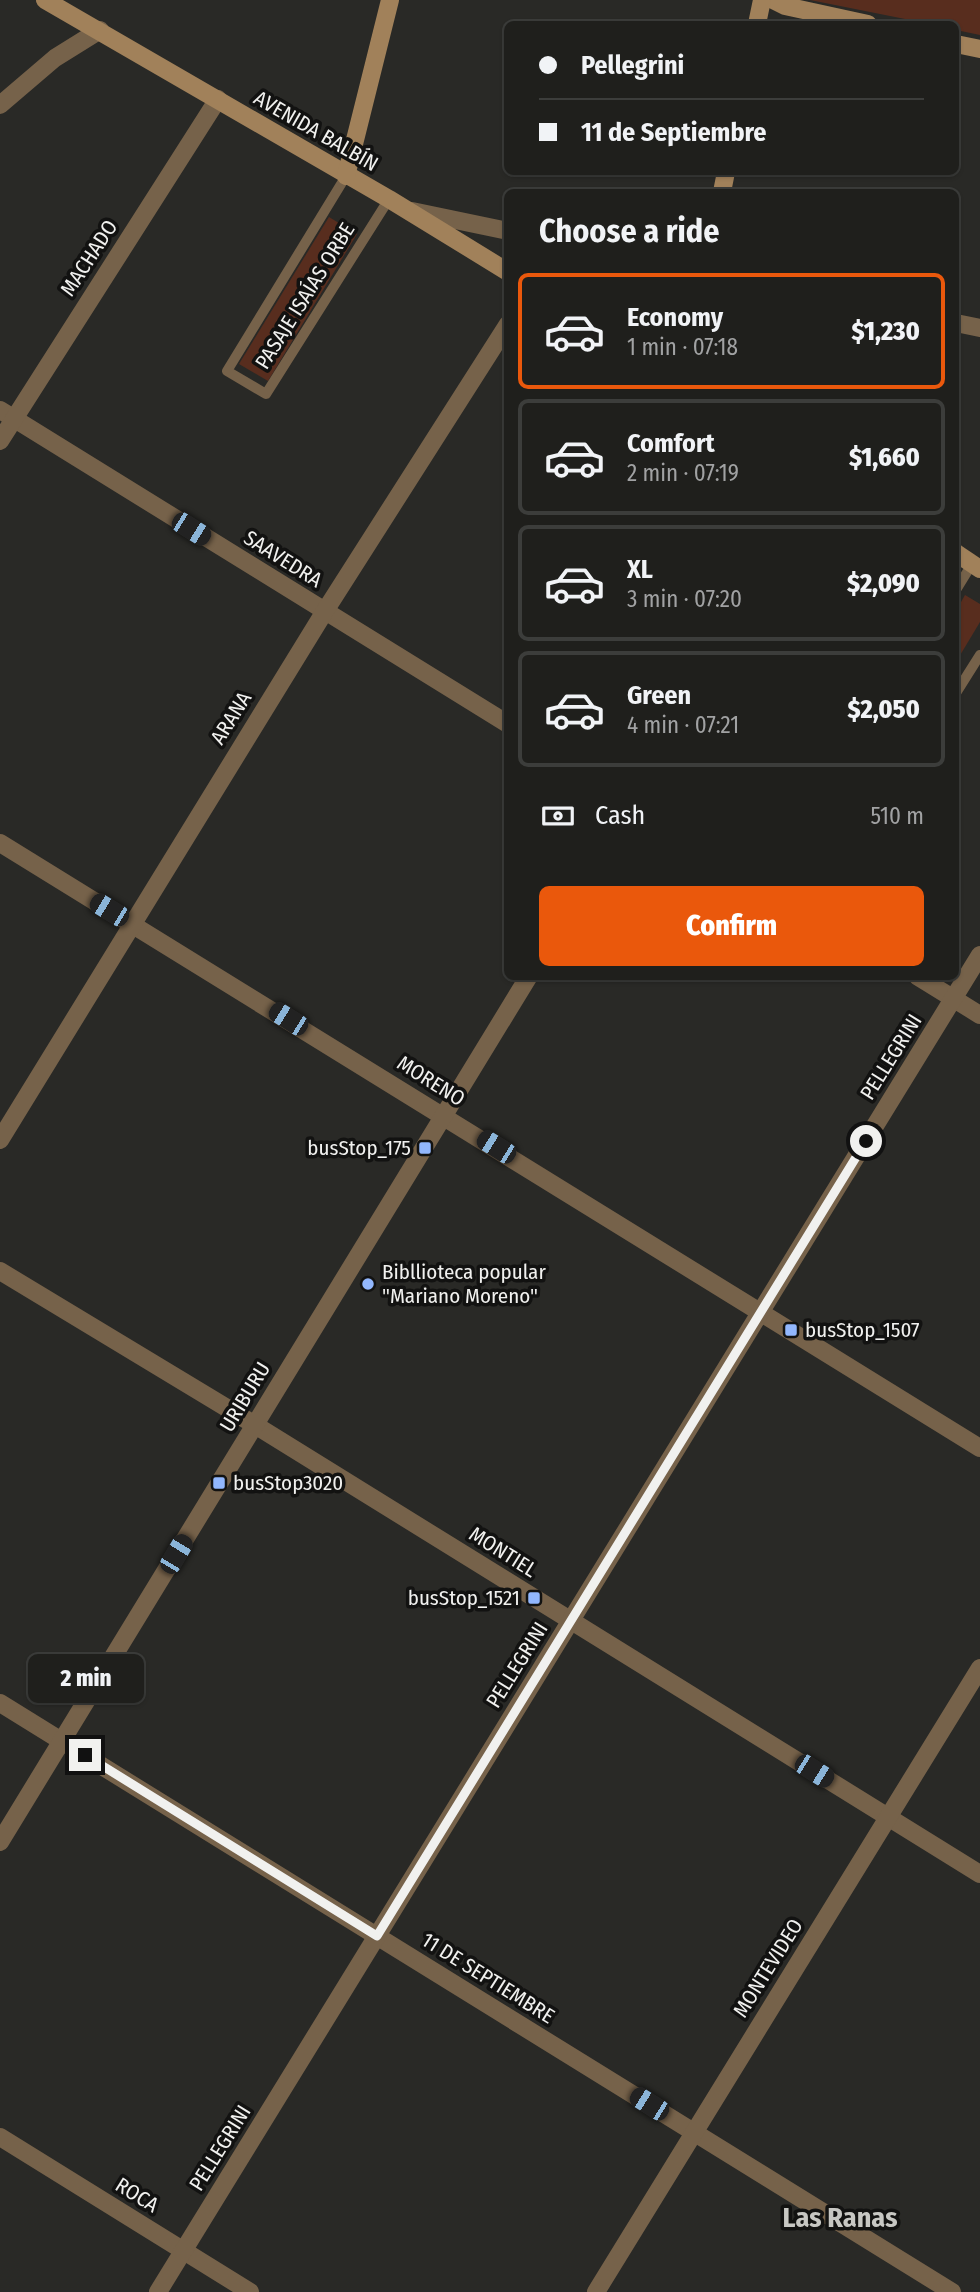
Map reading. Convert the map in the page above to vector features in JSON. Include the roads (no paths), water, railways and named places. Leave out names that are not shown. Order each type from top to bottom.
[{"type":"main road","name":"AVENIDA BALBÍN","points":[[45,0],[389,199],[504,270]]},
{"type":"main road","points":[[346,176],[390,0]]},
{"type":"main road","points":[[758,21],[762,0]]},
{"type":"main road","points":[[772,0],[785,6],[854,21]]},
{"type":"main road","points":[[959,45],[980,50]]},
{"type":"main road","points":[[959,555],[976,567]]},
{"type":"street","points":[[0,105],[55,58],[100,30]]},
{"type":"street","name":"MACHADO","points":[[0,441],[6,415],[218,99]]},
{"type":"street","points":[[407,211],[504,230]]},
{"type":"street","points":[[959,324],[980,328]]},
{"type":"street","name":"ARANA","points":[[0,1140],[325,611],[504,330]]},
{"type":"street","name":"SAAVEDRA","points":[[6,415],[504,722]]},
{"type":"street","name":"MORENO","points":[[0,843],[980,1448]]},
{"type":"street","name":"PELLEGRINI","points":[[159,2292],[980,955]]},
{"type":"street","name":"URIBURU","points":[[0,1842],[527,980]]},
{"type":"street","points":[[923,980],[980,1015]]},
{"type":"street","name":"MONTIEL","points":[[0,1270],[980,1874]]},
{"type":"street","name":"MONTEVIDEO","points":[[596,2292],[980,1668]]},
{"type":"street","name":"11 DE SEPTIEMBRE","points":[[0,1703],[952,2292]]},
{"type":"street","name":"ROCA","points":[[0,2137],[250,2292]]},
{"type":"lane","name":"PASAJE ISAÍAS ORBE","points":[[346,176],[227,371],[266,394],[389,199]]},
{"type":"lane","points":[[959,587],[976,567]]},
{"type":"lane","points":[[959,688],[980,655]]},
{"type":"place","name":"busStop_175","points":[[425,1148]]},
{"type":"place","name":"Bibllioteca popular \"Mariano Moreno\"","points":[[368,1284]]},
{"type":"place","name":"busStop_1507","points":[[791,1330]]},
{"type":"place","name":"busStop3020","points":[[219,1483]]},
{"type":"place","name":"busStop_1521","points":[[534,1598]]},
{"type":"district","name":"Las Ranas","points":[[840,2217]]}]
